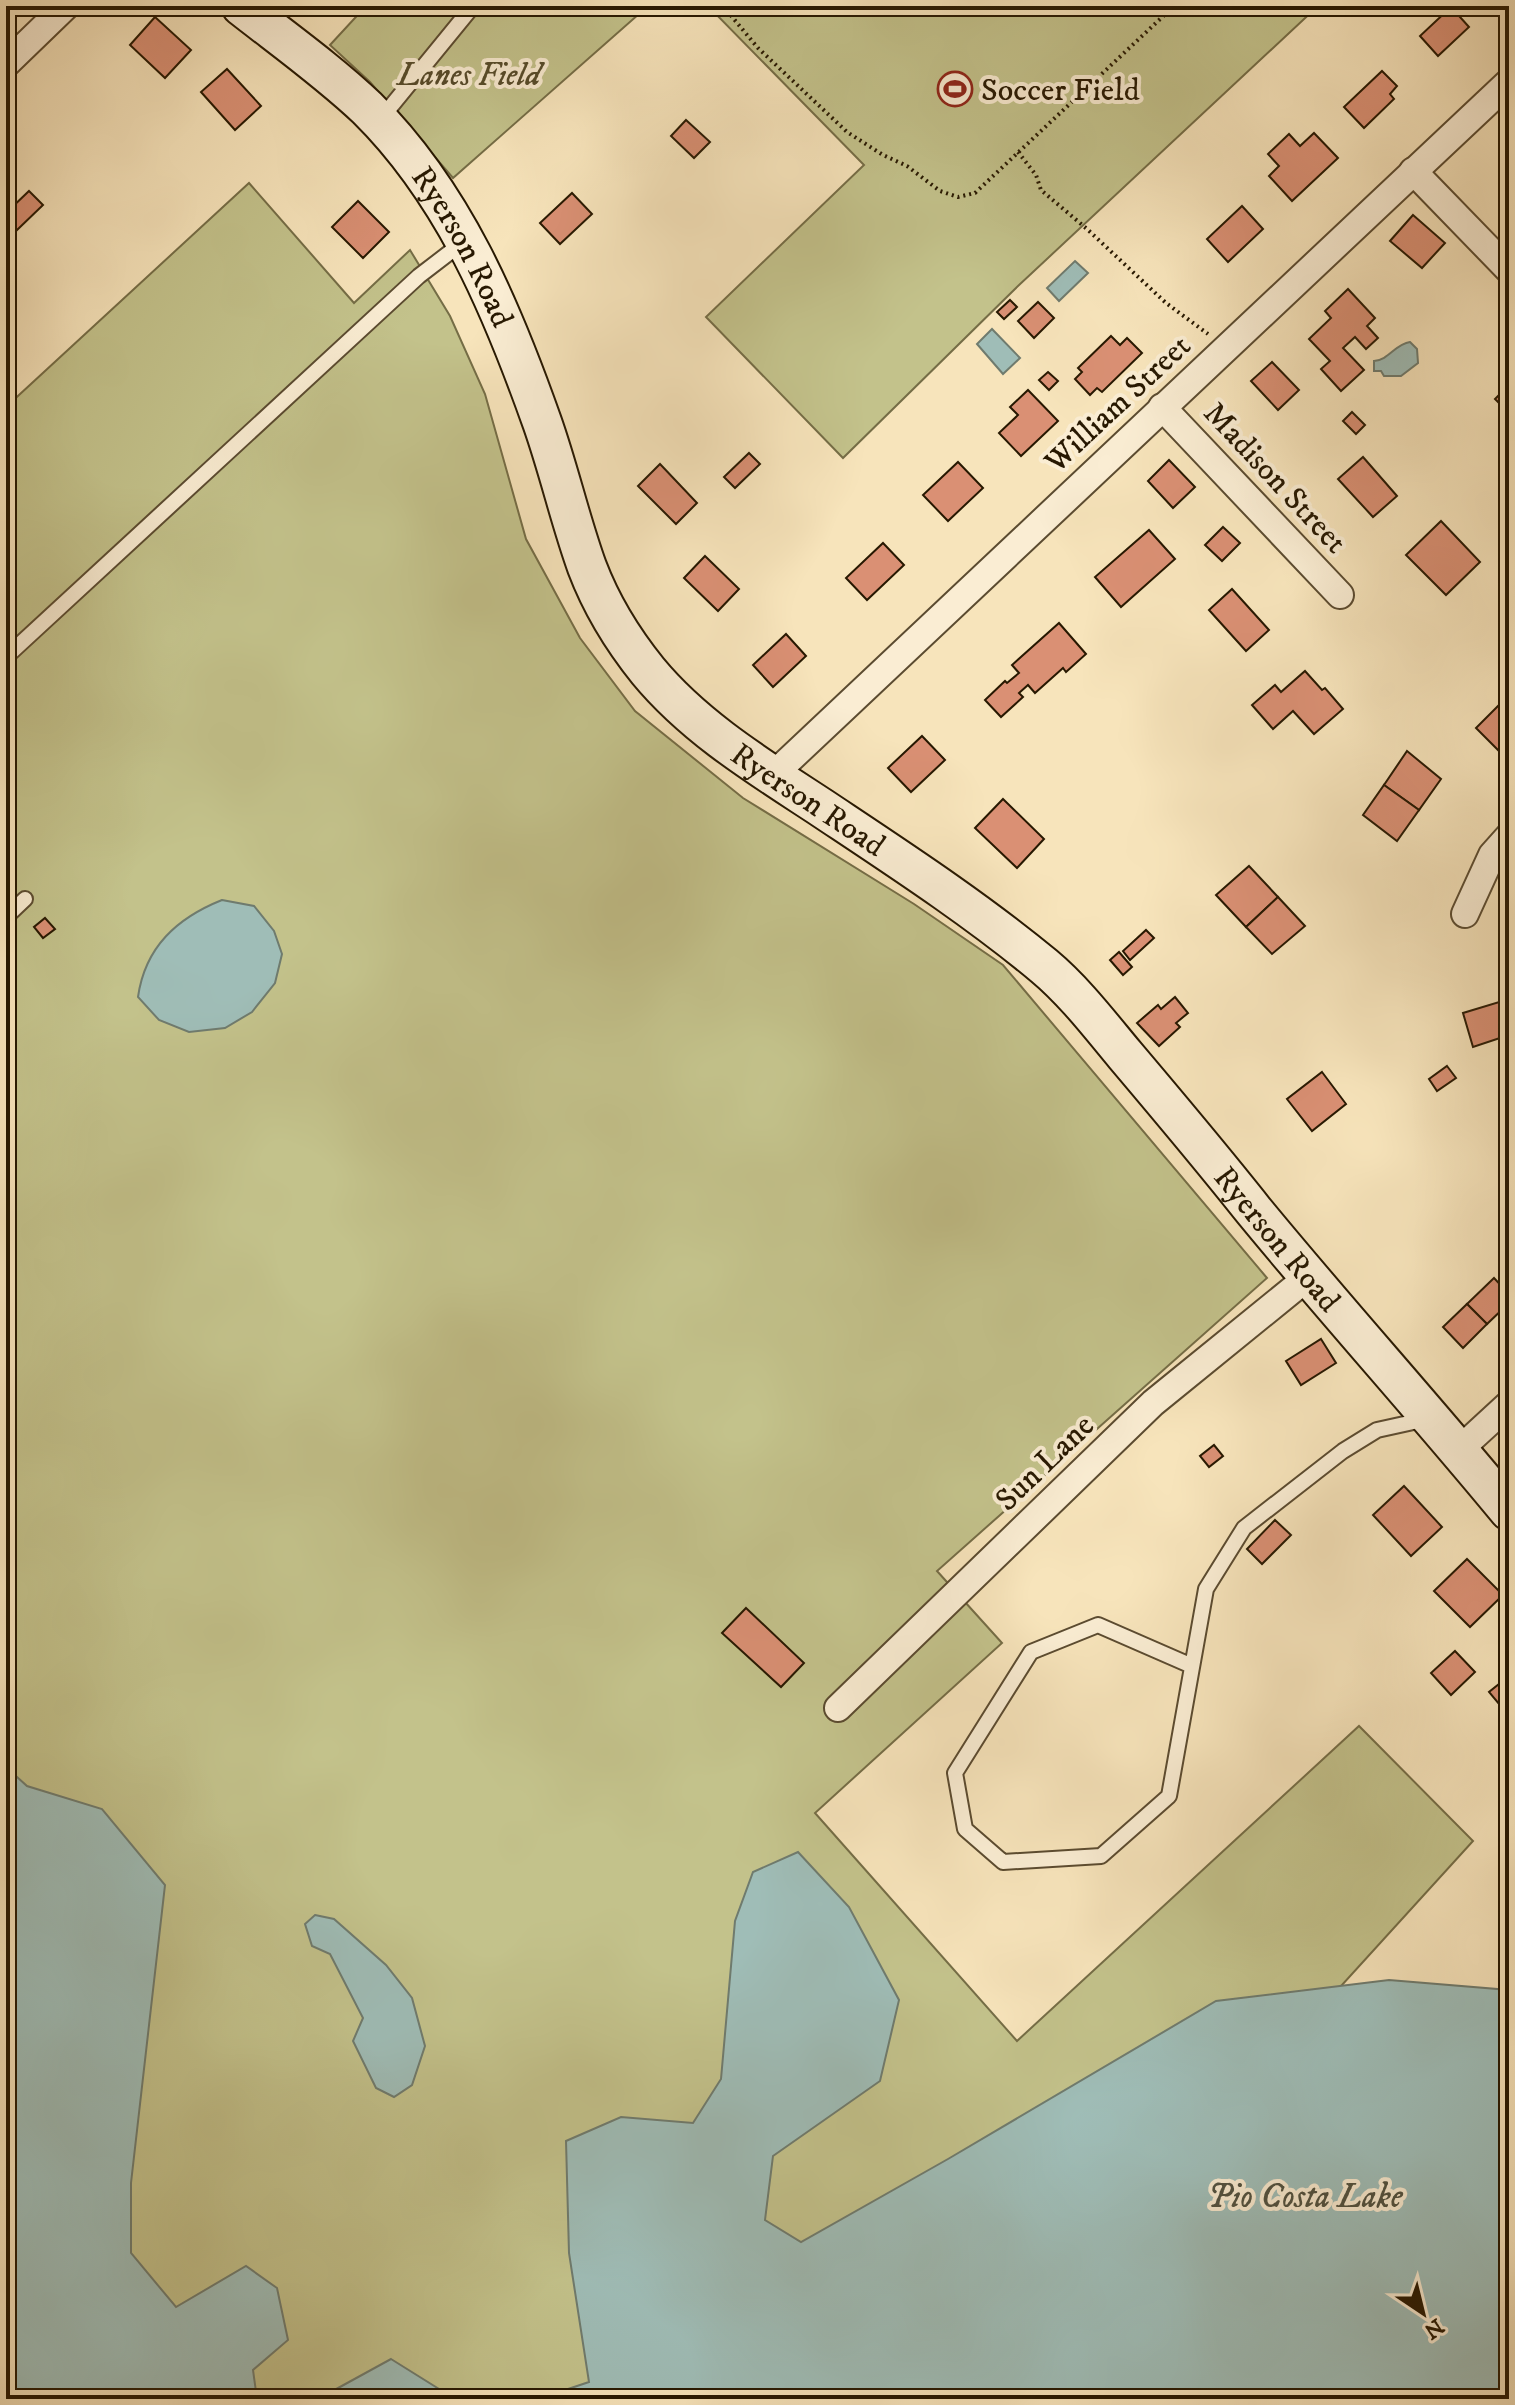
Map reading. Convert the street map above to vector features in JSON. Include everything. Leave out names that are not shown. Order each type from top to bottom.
[{"type":"street","points":[[6,64],[66,6]]},
{"type":"street","name":"Ryerson Road","points":[[241,6],[330,76],[379,122],[435,191],[466,241],[526,376],[587,567],[622,636],[650,674],[682,707],[740,754],[962,903],[1048,969],[1093,1017],[1308,1277],[1509,1511]]},
{"type":"street","name":"William Street","points":[[772,776],[1509,82]]},
{"type":"street","points":[[1413,171],[1509,270]]},
{"type":"street","name":"Madison Street","points":[[1162,407],[1340,595]]},
{"type":"street","points":[[1465,914],[1492,855],[1509,836]]},
{"type":"street","name":"Sun Lane","points":[[838,1708],[1153,1403],[1308,1277]]},
{"type":"street","points":[[1459,1450],[1509,1404]]},
{"type":"lane","points":[[379,122],[473,6]]},
{"type":"lane","points":[[6,657],[419,276],[466,241]]},
{"type":"lane","points":[[6,917],[25,899]]},
{"type":"lane","points":[[1192,1666],[1098,1625],[1031,1652],[955,1773],[965,1829],[1003,1862],[1101,1856],[1169,1796],[1206,1589],[1244,1528],[1343,1451],[1377,1430],[1431,1418]]},
{"type":"path","points":[[723,6],[758,48],[847,132],[907,166],[940,191],[958,197],[975,193],[1174,6]]},
{"type":"path","points":[[1018,152],[1036,175],[1041,190],[1166,303],[1208,334]]},
{"type":"green space","name":"Lanes Field","points":[[366,6],[648,6],[453,178],[370,82],[330,45]]},
{"type":"green space","points":[[708,6],[1318,6],[1018,286],[843,458],[706,317],[864,165]]},
{"type":"green space","points":[[249,183],[354,303],[410,250],[450,316],[485,394],[526,539],[580,638],[635,711],[743,798],[914,904],[1003,965],[1267,1278],[937,1571],[1002,1643],[815,1813],[1017,2041],[1359,1726],[1473,1841],[1342,1985],[779,2399],[6,2399],[6,407]]},
{"type":"water","points":[[1075,261],[1088,273],[1059,301],[1047,288]]},
{"type":"water","points":[[992,329],[1020,358],[1003,374],[977,344]]},
{"type":"water","points":[[1410,342],[1417,349],[1418,363],[1401,376],[1384,376],[1381,371],[1374,371],[1374,361]]},
{"type":"water","points":[[222,900],[254,906],[274,931],[282,954],[275,983],[252,1012],[225,1028],[189,1032],[159,1020],[138,997],[142,979],[156,949],[177,925]]},
{"type":"water","points":[[6,1767],[27,1786],[102,1809],[165,1885],[131,2183],[131,2253],[176,2307],[246,2266],[277,2288],[288,2340],[253,2370],[257,2399],[6,2399]]},
{"type":"water","name":"Pio Costa Lake","points":[[798,1852],[849,1907],[899,2000],[880,2081],[773,2156],[765,2220],[801,2242],[1216,2001],[1389,1980],[1509,1990],[1509,2399],[538,2399],[589,2382],[569,2253],[566,2141],[621,2117],[693,2123],[721,2079],[735,1921],[753,1872]]},
{"type":"water","points":[[315,1915],[334,1919],[386,1965],[412,1998],[425,2046],[412,2085],[394,2097],[376,2088],[353,2041],[363,2018],[330,1954],[312,1946],[305,1924]]},
{"type":"water","points":[[391,2359],[455,2399],[318,2399]]},
{"type":"building","points":[[1451,7],[1469,27],[1438,56],[1420,36]]},
{"type":"building","points":[[155,17],[191,50],[165,78],[130,45]]},
{"type":"building","points":[[227,69],[261,106],[235,130],[201,92]]},
{"type":"building","points":[[1382,71],[1397,86],[1390,94],[1394,99],[1364,128],[1344,107]]},
{"type":"building","points":[[686,120],[710,142],[694,158],[671,136]]},
{"type":"building","points":[[1314,133],[1338,158],[1292,201],[1269,176],[1279,166],[1268,154],[1289,134],[1300,146]]},
{"type":"building","points":[[29,191],[43,205],[17,230],[6,218],[6,213]]},
{"type":"building","points":[[572,193],[592,214],[560,244],[540,223]]},
{"type":"building","points":[[358,201],[389,232],[363,258],[332,227]]},
{"type":"building","points":[[1242,206],[1263,229],[1228,262],[1207,239]]},
{"type":"building","points":[[1413,215],[1445,243],[1422,268],[1390,241]]},
{"type":"building","points":[[1348,289],[1375,318],[1367,326],[1378,338],[1366,349],[1355,337],[1343,348],[1364,370],[1341,391],[1321,369],[1330,361],[1309,339],[1331,318],[1325,311]]},
{"type":"building","points":[[1010,300],[1017,307],[1004,319],[997,312]]},
{"type":"building","points":[[1038,302],[1054,318],[1034,338],[1018,321]]},
{"type":"building","points":[[1111,336],[1120,345],[1127,338],[1142,353],[1102,392],[1097,388],[1090,395],[1075,379],[1082,372],[1078,368]]},
{"type":"building","points":[[1272,362],[1299,390],[1278,410],[1251,381]]},
{"type":"building","points":[[1048,372],[1058,381],[1049,390],[1039,380]]},
{"type":"building","points":[[1509,385],[1509,413],[1495,399]]},
{"type":"building","points":[[1028,390],[1058,421],[1021,456],[999,433],[1018,415],[1010,407]]},
{"type":"building","points":[[1352,412],[1365,425],[1356,434],[1343,421]]},
{"type":"building","points":[[749,453],[760,464],[735,488],[724,477]]},
{"type":"building","points":[[1363,457],[1397,496],[1373,517],[1338,479]]},
{"type":"building","points":[[1169,460],[1195,487],[1173,508],[1148,481]]},
{"type":"building","points":[[958,462],[983,488],[948,521],[923,495]]},
{"type":"building","points":[[660,464],[697,503],[676,524],[638,486]]},
{"type":"building","points":[[1441,521],[1480,562],[1446,595],[1406,555]]},
{"type":"building","points":[[1223,527],[1240,543],[1222,561],[1205,545]]},
{"type":"building","points":[[1149,530],[1175,559],[1121,607],[1095,577]]},
{"type":"building","points":[[883,543],[904,565],[867,600],[846,578]]},
{"type":"building","points":[[705,556],[739,589],[718,611],[684,578]]},
{"type":"building","points":[[1232,589],[1269,630],[1246,651],[1209,610]]},
{"type":"building","points":[[1059,623],[1086,654],[1066,672],[1063,668],[1035,693],[1028,685],[1019,693],[1023,697],[1001,717],[985,700],[1005,681],[1007,683],[1019,673],[1012,665]]},
{"type":"building","points":[[786,634],[806,656],[773,687],[753,665]]},
{"type":"building","points":[[1305,671],[1343,709],[1314,734],[1293,711],[1273,729],[1252,705],[1275,685],[1281,692]]},
{"type":"building","points":[[1509,695],[1509,743],[1500,752],[1476,728]]},
{"type":"building","points":[[922,736],[945,760],[911,792],[888,768]]},
{"type":"building","points":[[1407,751],[1441,779],[1419,810],[1384,785]]},
{"type":"building","points":[[1384,785],[1419,810],[1397,841],[1363,815]]},
{"type":"building","points":[[1003,799],[1044,839],[1017,868],[975,828]]},
{"type":"building","points":[[1249,866],[1278,897],[1246,927],[1216,895]]},
{"type":"building","points":[[1278,897],[1305,926],[1272,954],[1246,927]]},
{"type":"building","points":[[45,918],[55,929],[43,938],[34,927]]},
{"type":"building","points":[[1146,930],[1154,938],[1130,960],[1123,951]]},
{"type":"building","points":[[1119,952],[1132,967],[1123,975],[1110,960]]},
{"type":"building","points":[[1175,997],[1188,1013],[1176,1023],[1180,1027],[1159,1046],[1137,1023],[1158,1005],[1161,1009]]},
{"type":"building","points":[[1509,999],[1509,1035],[1473,1047],[1463,1013]]},
{"type":"building","points":[[1447,1066],[1456,1078],[1437,1091],[1429,1079]]},
{"type":"building","points":[[1322,1072],[1346,1104],[1312,1131],[1287,1099]]},
{"type":"building","points":[[1494,1278],[1509,1294],[1509,1303],[1487,1324],[1467,1304]]},
{"type":"building","points":[[1467,1304],[1487,1324],[1463,1348],[1443,1327]]},
{"type":"building","points":[[1321,1339],[1336,1363],[1301,1385],[1286,1361]]},
{"type":"building","points":[[1214,1445],[1223,1456],[1209,1467],[1200,1456]]},
{"type":"building","points":[[1404,1486],[1442,1527],[1411,1556],[1373,1515]]},
{"type":"building","points":[[1275,1520],[1291,1535],[1262,1564],[1247,1549]]},
{"type":"building","points":[[1467,1559],[1503,1595],[1470,1627],[1434,1591]]},
{"type":"building","points":[[746,1608],[804,1663],[781,1687],[722,1633]]},
{"type":"building","points":[[1455,1651],[1475,1672],[1451,1695],[1431,1673]]},
{"type":"building","points":[[1509,1676],[1509,1716],[1489,1692]]},
{"type":"place","name":"Soccer Field","points":[[955,89]]}]
